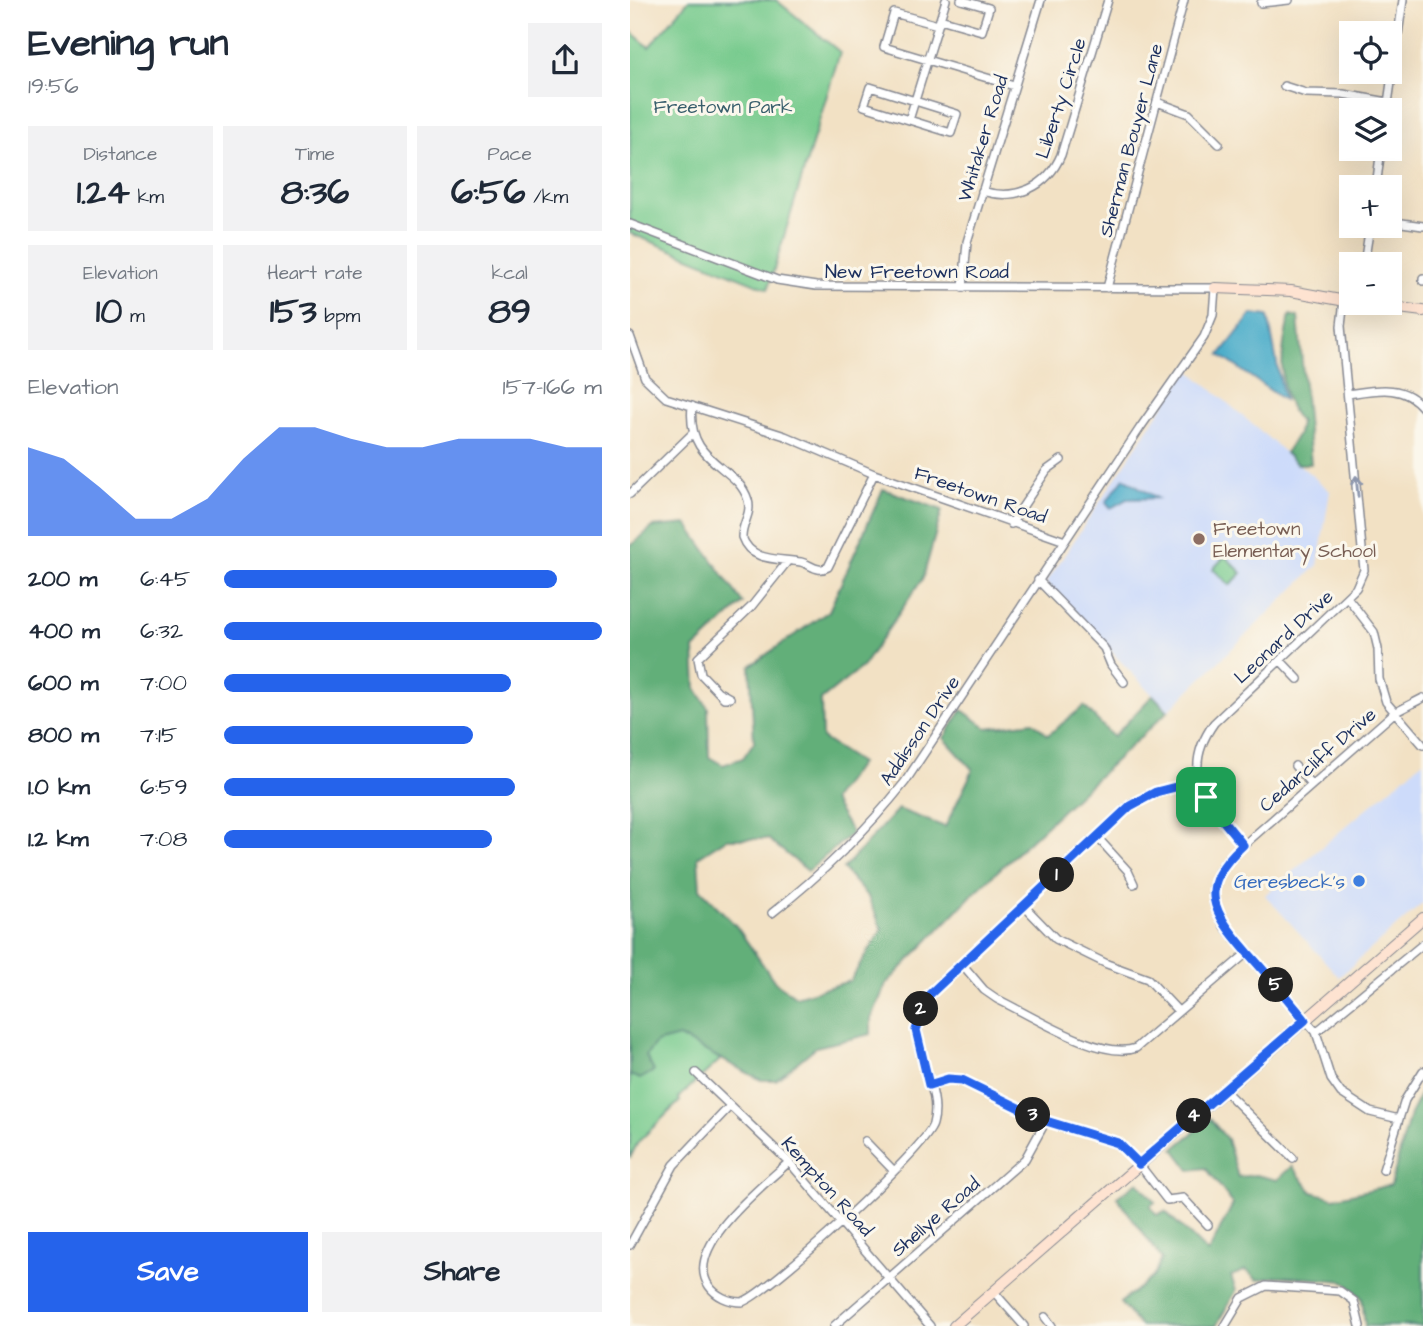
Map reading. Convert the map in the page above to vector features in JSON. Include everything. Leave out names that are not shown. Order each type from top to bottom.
[{"type":"main road","points":[[1215,288],[1292,291],[1339,300]]},
{"type":"main road","points":[[1402,309],[1423,312]]},
{"type":"main road","points":[[954,1326],[1423,918]]},
{"type":"street","points":[[909,120],[946,0]]},
{"type":"street","points":[[961,0],[989,8],[982,31],[894,13],[884,47],[1014,86]]},
{"type":"street","name":"Whitaker Road","points":[[963,288],[967,242],[1041,0]]},
{"type":"street","name":"Liberty Circle","points":[[982,191],[998,195],[1018,194],[1038,184],[1052,172],[1061,155],[1108,0]]},
{"type":"street","name":"Sherman Bouyer Lane","points":[[1107,288],[1184,0]]},
{"type":"street","points":[[1261,3],[1289,0]]},
{"type":"street","points":[[1389,98],[1402,0]]},
{"type":"street","points":[[1284,86],[1306,93],[1334,93],[1355,98]]},
{"type":"street","points":[[870,87],[915,101],[957,114],[951,133],[864,106],[870,87]]},
{"type":"street","points":[[1157,102],[1189,114],[1219,144]]},
{"type":"street","points":[[1402,223],[1423,226]]},
{"type":"street","name":"New Freetown Road","points":[[630,224],[673,243],[794,283],[828,288],[1215,288]]},
{"type":"street","name":"Freetown Road","points":[[630,336],[650,386],[666,398],[785,436],[874,474],[1010,524],[1065,541],[1204,337],[1213,315],[1215,288]]},
{"type":"street","name":"Leonard Drive","points":[[1199,781],[1198,756],[1207,733],[1347,597],[1361,580],[1365,559],[1341,326],[1344,315]]},
{"type":"street","points":[[1348,394],[1397,391],[1416,400],[1423,408]]},
{"type":"street","points":[[692,406],[693,433],[708,457],[747,496],[750,508],[742,531],[747,546],[760,556],[800,562],[822,570],[831,564],[874,474]]},
{"type":"street","points":[[630,494],[693,433]]},
{"type":"street","points":[[1010,524],[1047,470],[1061,460]]},
{"type":"street","name":"Addisson Drive","points":[[772,914],[809,884],[890,802],[1065,541]]},
{"type":"street","points":[[721,693],[701,674],[698,658],[751,607],[787,562]]},
{"type":"street","points":[[1038,580],[1104,648],[1111,665],[1124,682]]},
{"type":"street","points":[[1347,597],[1374,632],[1381,691],[1394,713],[1423,745]]},
{"type":"street","points":[[1280,660],[1297,678]]},
{"type":"street","name":"Cedarcliff Drive","points":[[1316,1032],[1218,916],[1213,888],[1219,871],[1243,845],[1394,713],[1423,698]]},
{"type":"street","points":[[1295,766],[1312,785]]},
{"type":"street","points":[[789,1163],[728,1218],[704,1266],[705,1278],[712,1289],[736,1302],[752,1298],[840,1223],[924,1142],[933,1126],[934,1107],[917,1041],[919,1016],[929,995],[1140,798],[1199,781],[1212,807],[1243,845]]},
{"type":"street","points":[[1097,837],[1128,871],[1134,884]]},
{"type":"street","points":[[1024,906],[1056,939],[1107,964],[1148,979],[1178,1011]]},
{"type":"street","points":[[1392,944],[1404,958]]},
{"type":"street","points":[[1399,1119],[1370,1112],[1341,1093],[1331,1079],[1316,1032],[1423,944]]},
{"type":"street","points":[[961,964],[990,995],[1082,1040],[1113,1050],[1136,1048],[1248,952]]},
{"type":"street","points":[[1384,1170],[1405,1100],[1423,1071]]},
{"type":"street","name":"Kempton Road","points":[[696,1073],[789,1163],[930,1326]]},
{"type":"street","points":[[929,1085],[948,1079],[962,1080],[1046,1121],[1118,1143],[1139,1164],[1167,1200],[1183,1198],[1208,1225]]},
{"type":"street","points":[[1224,1090],[1293,1158]]},
{"type":"street","points":[[630,1245],[670,1171],[730,1106]]},
{"type":"street","name":"Shellye Road","points":[[834,1326],[1025,1158],[1046,1121]]},
{"type":"street","points":[[865,1141],[893,1170]]},
{"type":"street","points":[[1225,1326],[1242,1298],[1251,1291],[1266,1286],[1340,1291],[1354,1301],[1360,1326]]},
{"type":"street","points":[[993,1292],[1024,1326]]},
{"type":"street","points":[[1045,1317],[1052,1326]]},
{"type":"shaded area","name":"Freetown Elementary School","points":[[1188,369],[1330,491],[1318,565],[1168,711],[1046,583]]},
{"type":"shaded area","points":[[1423,761],[1423,903],[1339,977],[1265,895]]},
{"type":"green space","name":"Freetown Park","points":[[689,0],[776,0],[840,52],[768,289],[630,233],[630,31],[649,47]]},
{"type":"green space","points":[[1290,315],[1298,317],[1311,464],[1297,464],[1285,453],[1298,434],[1300,422],[1292,411],[1283,385],[1284,342]]},
{"type":"green space","points":[[883,489],[942,510],[923,578],[863,666],[821,700],[822,738],[860,763],[832,800],[852,833],[808,871],[768,839],[726,839],[698,857],[700,889],[736,926],[775,982],[796,997],[850,981],[882,929],[868,897],[843,869],[898,809],[945,827],[973,770],[944,738],[962,710],[987,728],[1033,722],[1048,735],[1084,706],[1113,737],[1153,695],[1168,711],[971,896],[886,984],[871,1019],[871,1034],[816,1047],[776,1080],[761,1080],[679,1037],[656,1043],[646,1056],[654,1071],[640,1079],[630,1075],[630,546],[653,527],[687,524],[743,603],[694,649],[696,688],[708,708],[709,757],[723,765],[743,758],[754,742],[750,666],[829,611]]},
{"type":"green space","points":[[1225,556],[1242,573],[1230,585],[1213,569]]},
{"type":"green space","points":[[661,999],[720,1060],[678,1098],[680,1101],[638,1142],[630,1158],[630,1029]]},
{"type":"green space","points":[[1423,1089],[1423,1326],[1365,1326],[1362,1298],[1344,1281],[1279,1276],[1257,1280],[1246,1270],[1231,1276],[1236,1291],[1216,1326],[1140,1326],[1120,1303],[1153,1277],[1162,1259],[1117,1197],[1138,1182],[1155,1202],[1150,1206],[1157,1215],[1165,1211],[1208,1253],[1233,1204],[1206,1168],[1190,1170],[1174,1149],[1210,1119],[1227,1139],[1238,1177],[1256,1175],[1277,1180],[1292,1166],[1312,1192],[1334,1198],[1391,1185],[1410,1114]]},
{"type":"water","points":[[1252,314],[1268,316],[1284,400],[1220,355]]},
{"type":"water","points":[[1124,478],[1157,498],[1127,499],[1111,508],[1106,502]]},
{"type":"place","name":"Freetown Elementary School","points":[[1199,539]]},
{"type":"place","name":"Geresbeck's","points":[[1359,881]]},
{"type":"route","points":[[1199,781],[1206,797],[1243,845],[1219,871],[1213,888],[1218,916],[1305,1020],[1139,1164],[1118,1143],[1046,1121],[962,1080],[948,1079],[929,1085],[916,1030],[923,1004],[934,989],[1140,798],[1199,781]]}]
